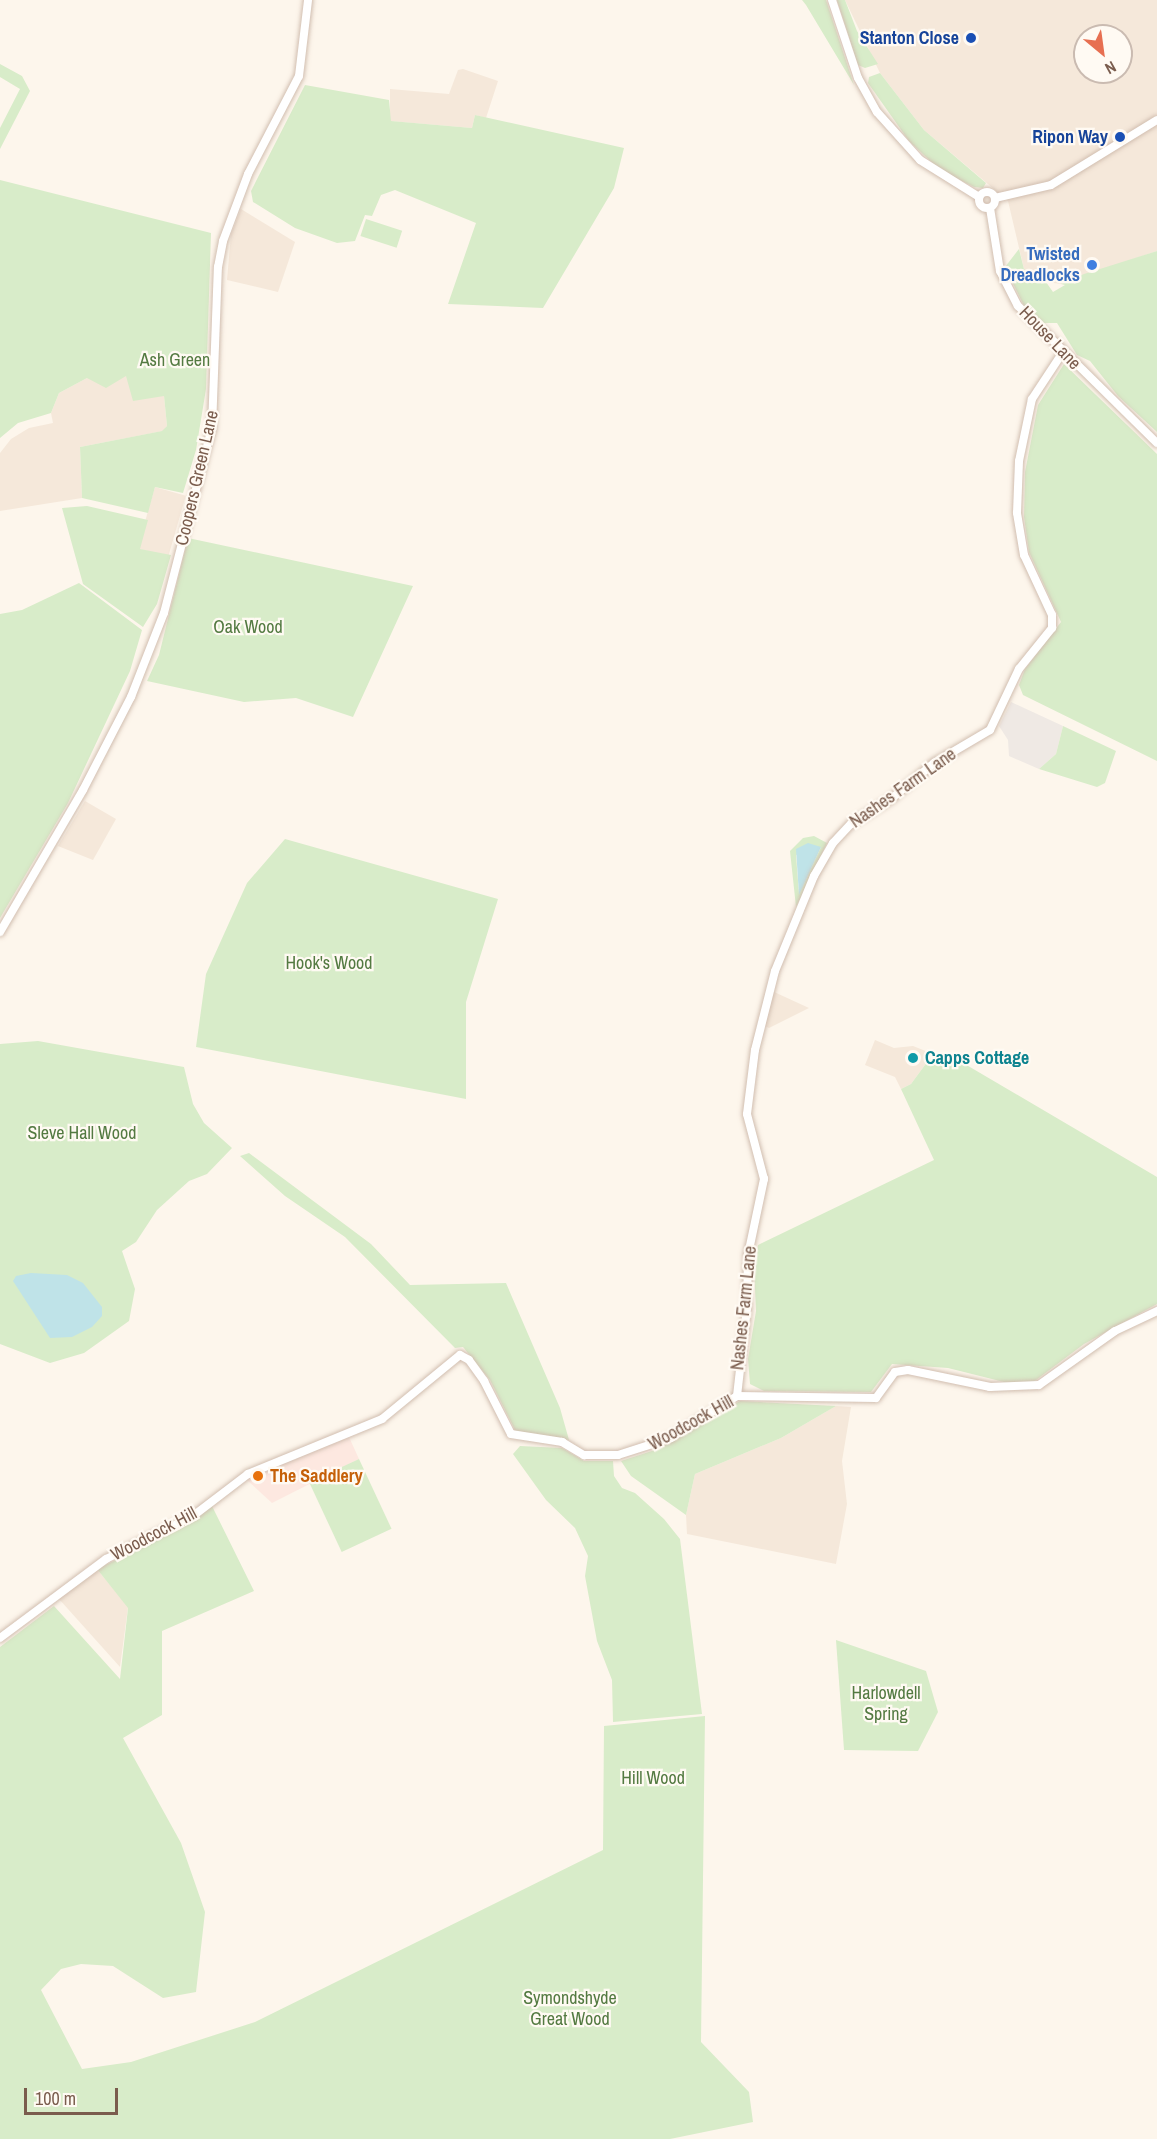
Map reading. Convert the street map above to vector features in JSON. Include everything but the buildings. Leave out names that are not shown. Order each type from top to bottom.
[{"type":"street","name":"Coopers Green Lane","points":[[0,932],[83,790],[128,703],[164,613],[212,429],[218,267],[223,241],[248,174],[298,76],[308,0]]},
{"type":"street","points":[[832,0],[858,78],[877,112],[920,160],[979,197]]},
{"type":"street","points":[[979,197],[987,192],[995,198],[1051,185],[1157,120]]},
{"type":"street","points":[[979,197],[980,205],[990,208],[995,198]]},
{"type":"street","name":"House Lane","points":[[990,208],[996,256],[1005,285],[1018,306],[1157,443]]},
{"type":"street","name":"Nashes Farm Lane","points":[[737,1396],[747,1308],[748,1256],[764,1189],[763,1169],[751,1141],[747,1114],[755,1050],[775,971],[814,876],[833,843],[851,824],[891,799],[934,763],[990,730],[1019,669],[1052,628],[1052,615],[1024,555],[1017,513],[1019,472],[1028,409],[1063,352]]},
{"type":"street","name":"Woodcock Hill","points":[[0,1638],[106,1559],[193,1516],[248,1474],[382,1419],[460,1355],[469,1360],[484,1381],[507,1430],[521,1437],[562,1442],[584,1455],[632,1453],[656,1445],[737,1396],[876,1398],[895,1372],[908,1370],[990,1387],[1030,1387],[1045,1381],[1115,1331],[1157,1311]]},
{"type":"shaded area","points":[[845,0],[1157,0],[1157,251],[1061,284],[1046,282],[1024,269],[1008,201],[924,130],[880,73]]},
{"type":"shaded area","points":[[463,69],[498,81],[486,118],[475,115],[472,128],[390,121],[390,89],[449,94],[458,70]]},
{"type":"shaded area","points":[[241,209],[295,242],[278,292],[227,280],[231,234]]},
{"type":"shaded area","points":[[126,376],[164,396],[167,426],[163,431],[80,447],[82,498],[0,511],[0,453],[11,439],[29,428],[53,423],[51,413],[59,393],[87,378]]},
{"type":"shaded area","points":[[155,487],[186,496],[168,557],[137,549]]},
{"type":"shaded area","points":[[1011,702],[1063,726],[1056,754],[1039,769],[1009,756],[1008,740],[999,726]]},
{"type":"shaded area","points":[[85,801],[116,819],[93,860],[58,846]]},
{"type":"shaded area","points":[[772,991],[809,1008],[769,1028],[765,1026]]},
{"type":"shaded area","points":[[875,1040],[894,1048],[913,1046],[933,1054],[911,1084],[901,1089],[895,1077],[865,1065]]},
{"type":"shaded area","points":[[836,1406],[851,1407],[842,1461],[847,1504],[836,1564],[687,1534],[686,1515],[695,1474],[781,1438]]},
{"type":"shaded area","points":[[349,1437],[359,1459],[272,1503],[246,1479],[300,1453]]},
{"type":"shaded area","points":[[97,1569],[128,1607],[120,1667],[59,1599]]},
{"type":"green space","points":[[802,0],[826,0],[854,85],[806,5]]},
{"type":"green space","points":[[837,0],[845,0],[857,31],[878,64],[865,68],[858,65]]},
{"type":"green space","points":[[0,64],[22,76],[30,91],[0,149],[0,128],[20,89],[0,77]]},
{"type":"green space","points":[[880,73],[924,130],[986,183],[983,188],[974,187],[940,170],[909,141],[868,83],[869,77]]},
{"type":"green space","points":[[305,85],[389,100],[391,121],[472,128],[475,115],[624,148],[614,188],[543,308],[448,304],[476,223],[395,190],[381,195],[372,216],[365,215],[355,241],[337,243],[295,228],[253,202],[251,191]]},
{"type":"green space","name":"Ash Green","points":[[0,180],[211,233],[206,389],[196,450],[183,493],[155,487],[148,513],[82,498],[80,447],[162,431],[167,426],[164,396],[133,401],[126,376],[106,388],[87,378],[59,393],[51,413],[18,423],[0,438]]},
{"type":"green space","points":[[366,219],[402,231],[397,248],[360,236]]},
{"type":"green space","points":[[1019,249],[1024,269],[1046,282],[1053,292],[1065,285],[1061,284],[1084,274],[1157,251],[1157,432],[1118,396],[1090,361],[1077,355],[1057,323],[1042,323],[1025,308],[1005,267]]},
{"type":"green space","points":[[1064,364],[1157,454],[1157,761],[1023,695],[1019,685],[1025,669],[1061,622],[1029,552],[1024,517],[1025,472],[1038,405]]},
{"type":"green space","points":[[87,506],[148,520],[140,549],[171,555],[157,604],[143,627],[83,584],[62,508]]},
{"type":"green space","name":"Oak Wood","points":[[188,538],[413,586],[353,717],[296,698],[244,702],[147,681],[159,655]]},
{"type":"green space","points":[[79,583],[142,630],[130,671],[68,803],[0,918],[0,614],[22,610]]},
{"type":"green space","points":[[1063,726],[1116,751],[1105,783],[1097,787],[1039,769],[1056,754]]},
{"type":"green space","points":[[814,836],[827,843],[796,907],[790,851],[803,838]],"holes":[[[821,847],[799,894],[796,855]]]},
{"type":"green space","name":"Hook's Wood","points":[[285,839],[498,899],[466,1002],[466,1099],[196,1047],[206,974],[247,883]]},
{"type":"green space","name":"Sleve Hall Wood","points":[[38,1041],[184,1067],[193,1104],[204,1123],[232,1148],[207,1174],[189,1181],[157,1210],[136,1242],[122,1251],[135,1289],[129,1321],[84,1353],[50,1363],[0,1344],[0,1044]]},
{"type":"green space","points":[[933,1054],[958,1060],[1157,1177],[1157,1304],[1084,1344],[1032,1383],[1008,1383],[948,1368],[892,1364],[871,1392],[764,1391],[750,1384],[748,1359],[756,1311],[754,1266],[758,1245],[934,1160],[901,1089],[911,1084]]},
{"type":"green space","points":[[249,1153],[371,1244],[410,1285],[506,1283],[560,1408],[569,1440],[516,1432],[490,1380],[463,1347],[455,1348],[345,1237],[285,1196],[240,1156]]},
{"type":"green space","points":[[740,1401],[836,1406],[781,1438],[695,1474],[686,1515],[631,1476],[621,1461],[658,1449]]},
{"type":"green space","points":[[520,1446],[562,1448],[584,1461],[613,1461],[614,1476],[622,1488],[635,1493],[664,1519],[680,1539],[702,1714],[613,1722],[612,1680],[597,1641],[585,1576],[588,1556],[575,1528],[546,1500],[513,1454]]},
{"type":"green space","points":[[359,1459],[392,1529],[342,1552],[309,1482]]},
{"type":"green space","points":[[212,1506],[254,1591],[162,1631],[162,1715],[123,1738],[181,1843],[205,1912],[196,1992],[163,1998],[113,1966],[81,1964],[61,1969],[41,1990],[82,2069],[131,2062],[255,2022],[603,1850],[604,1726],[705,1716],[701,2042],[749,2092],[753,2122],[670,2139],[0,2139],[0,1647],[54,1606],[120,1679],[128,1608],[97,1569],[179,1530]]},
{"type":"green space","name":"Harlowdell Spring","points":[[836,1640],[926,1671],[938,1712],[918,1751],[844,1750]]},
{"type":"water","points":[[808,843],[821,847],[799,895],[796,849]]},
{"type":"water","points":[[31,1273],[67,1275],[83,1283],[102,1307],[102,1316],[92,1327],[72,1337],[50,1338],[13,1281],[16,1276]]},
{"type":"place","name":"Stanton Close","points":[[971,38]]},
{"type":"place","name":"Ripon Way","points":[[1120,137]]},
{"type":"place","name":"Twisted Dreadlocks","points":[[1092,265]]},
{"type":"place","name":"Capps Cottage","points":[[913,1058]]},
{"type":"place","name":"The Saddlery","points":[[258,1476]]},
{"type":"park label","name":"Hill Wood","points":[[653,1778]]},
{"type":"park label","name":"Symondshyde Great Wood","points":[[570,2009]]}]
